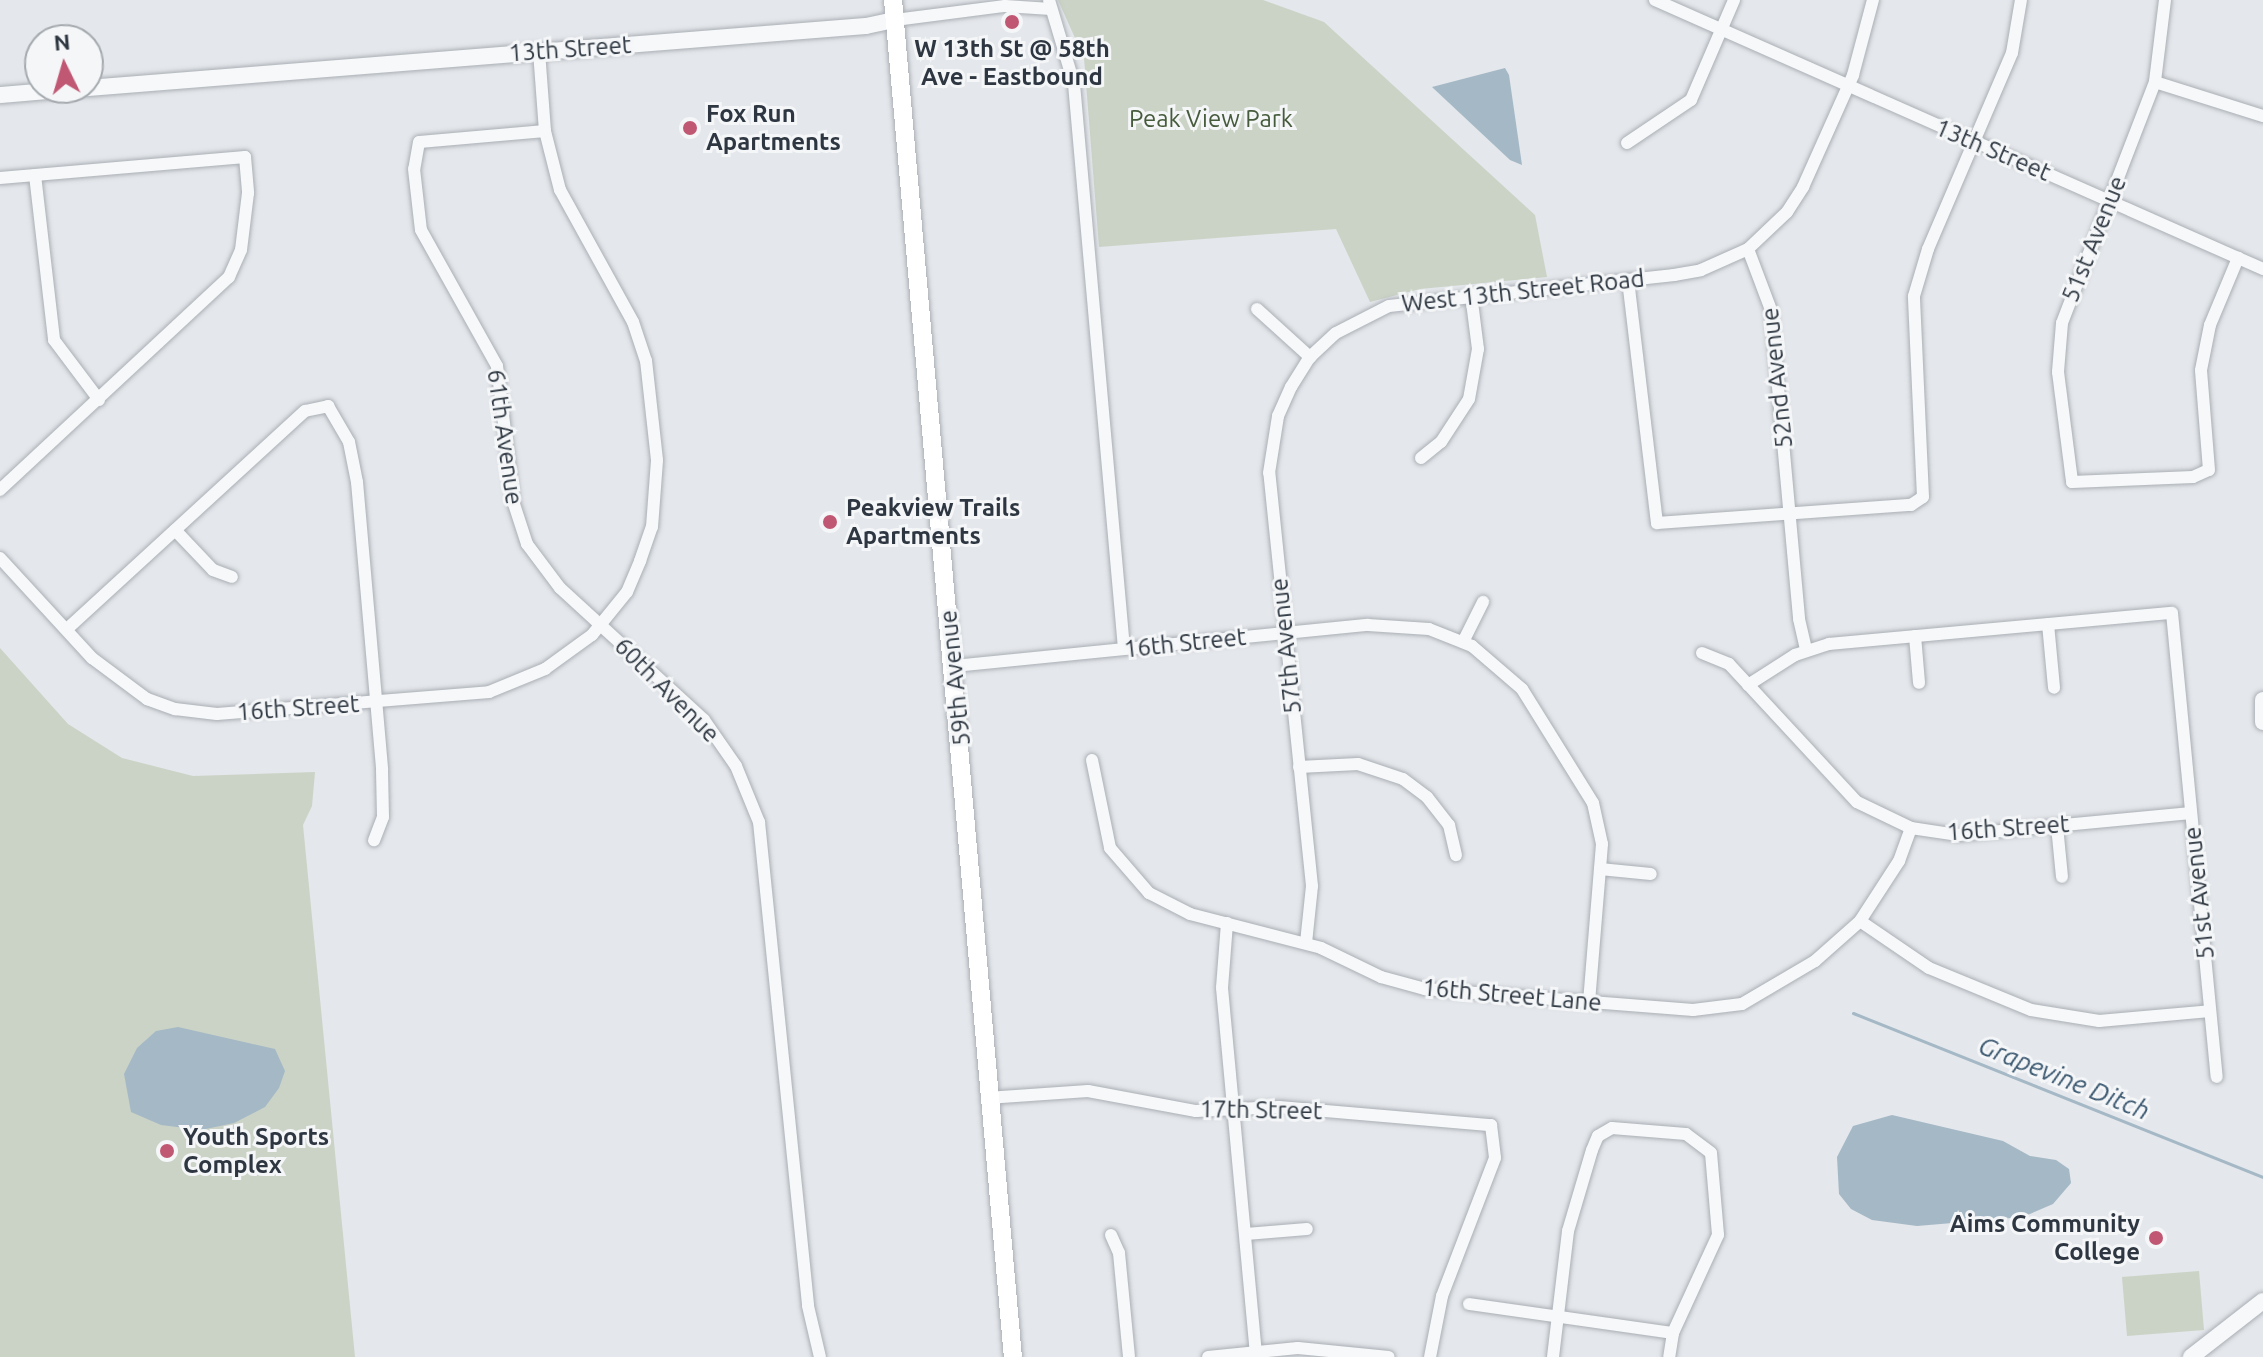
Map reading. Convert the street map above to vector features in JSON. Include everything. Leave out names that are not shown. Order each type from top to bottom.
[{"type":"main road","name":"59th Avenue","points":[[893,0],[954,666],[987,1098],[1013,1357]]},
{"type":"street","name":"13th Street","points":[[1655,0],[2263,269]]},
{"type":"street","points":[[1627,143],[1691,100],[1724,32],[1734,0]]},
{"type":"street","points":[[1748,249],[1787,212],[1803,187],[1848,87],[1867,35],[1873,0]]},
{"type":"street","points":[[1628,280],[1657,523],[1911,505],[1923,497],[1914,296],[1928,249],[2012,53],[2021,0]]},
{"type":"street","name":"51st Avenue","points":[[2165,0],[2155,82],[2069,297],[2060,338],[2058,372],[2072,482],[2193,477],[2209,470],[2201,370],[2210,325],[2238,258]]},
{"type":"street","name":"13th Street","points":[[104,87],[866,26],[1011,3],[1050,4]]},
{"type":"street","points":[[1050,4],[1074,84],[1124,649]]},
{"type":"street","name":"60th Avenue","points":[[539,51],[545,131],[560,190],[633,322],[646,361],[651,403],[657,460],[652,527],[627,592],[602,624],[704,720],[736,766],[759,822],[808,1306],[820,1357]]},
{"type":"street","points":[[2155,82],[2263,116]]},
{"type":"street","name":"13th Street","points":[[0,95],[24,93]]},
{"type":"street","name":"61th Avenue","points":[[545,131],[419,142],[414,169],[421,230],[497,366],[519,529],[541,568],[602,624]]},
{"type":"street","points":[[0,178],[245,157],[247,225],[229,277],[0,490]]},
{"type":"street","points":[[35,175],[54,340],[99,400]]},
{"type":"street","name":"West 13th Street Road","points":[[1310,357],[1336,333],[1376,311],[1412,300],[1628,280],[1701,270],[1748,249]]},
{"type":"street","name":"52nd Avenue","points":[[1748,249],[1771,310],[1806,650]]},
{"type":"street","points":[[1421,458],[1441,442],[1469,399],[1478,349],[1471,294]]},
{"type":"street","points":[[1257,309],[1310,357]]},
{"type":"street","name":"57th Avenue","points":[[1306,943],[1312,886],[1285,634],[1271,450],[1284,401],[1310,357]]},
{"type":"street","points":[[67,629],[305,411],[328,406],[349,442],[357,482],[383,817],[374,840]]},
{"type":"street","points":[[175,530],[213,570],[232,577]]},
{"type":"street","name":"16th Street","points":[[0,558],[117,679],[147,699],[175,709],[217,714],[489,692],[545,669],[602,624]]},
{"type":"street","points":[[1463,642],[1483,602]]},
{"type":"street","name":"51st Avenue","points":[[2048,624],[2172,613],[2217,1077]]},
{"type":"street","name":"16th Street","points":[[954,666],[1395,624],[1429,629],[1463,642],[1486,655],[1522,689],[1583,782],[1598,825],[1600,869],[1589,1001]]},
{"type":"street","points":[[1748,685],[1806,650],[2048,624],[2054,688]]},
{"type":"street","points":[[1915,636],[1919,683]]},
{"type":"street","name":"16th Street","points":[[1702,653],[1729,664],[1835,782],[1883,817],[1911,828],[1958,835],[2191,813]]},
{"type":"street","points":[[2263,700],[2263,722]]},
{"type":"street","name":"16th Street Lane","points":[[1092,760],[1104,833],[1129,876],[1161,901],[1227,923],[1306,943],[1403,985],[1693,1010],[1742,1004],[1815,961],[1860,921],[1899,861],[1911,828]]},
{"type":"street","points":[[1299,767],[1358,764],[1403,779],[1427,797],[1449,825],[1456,855]]},
{"type":"street","points":[[2057,826],[2062,877]]},
{"type":"street","points":[[1600,869],[1651,874]]},
{"type":"street","points":[[1860,921],[1929,968],[2031,1010],[2099,1021],[2210,1011]]},
{"type":"street","points":[[1227,923],[1221,975],[1256,1353]]},
{"type":"street","name":"17th Street","points":[[987,1098],[1088,1091],[1196,1111],[1279,1107],[1487,1124],[1495,1129],[1495,1158],[1442,1296],[1430,1357]]},
{"type":"street","points":[[1553,1357],[1568,1231],[1592,1150],[1609,1129],[1686,1134],[1711,1153],[1718,1235],[1673,1333],[1669,1357]]},
{"type":"street","points":[[1246,1234],[1307,1229]]},
{"type":"street","points":[[1111,1235],[1119,1253],[1129,1357]]},
{"type":"street","points":[[2191,1357],[2263,1301]]},
{"type":"street","points":[[1469,1304],[1673,1333]]},
{"type":"street","points":[[1208,1357],[1311,1348],[1389,1357]]},
{"type":"green space","name":"Peak View Park","points":[[1058,0],[1263,0],[1324,22],[1535,215],[1547,277],[1420,289],[1370,302],[1336,229],[1099,247],[1084,58]]},
{"type":"green space","name":"Youth Sports Complex","points":[[0,648],[68,724],[122,758],[193,776],[315,772],[312,806],[303,825],[355,1357],[0,1357]]},
{"type":"green space","points":[[2199,1271],[2204,1330],[2127,1336],[2122,1277]]},
{"type":"water","points":[[1505,68],[1509,75],[1522,165],[1510,160],[1432,87]]},
{"type":"water","points":[[178,1027],[275,1049],[285,1071],[279,1088],[265,1107],[234,1123],[201,1130],[161,1125],[131,1112],[124,1074],[137,1048],[156,1031]]},
{"type":"water","points":[[1892,1115],[2003,1141],[2030,1156],[2056,1160],[2069,1169],[2071,1183],[2053,1204],[2023,1217],[1917,1226],[1872,1220],[1851,1209],[1839,1194],[1837,1157],[1853,1126]]},
{"type":"waterway","name":"Grapevine Ditch","points":[[1853,1013],[2263,1177]]},
{"type":"place","name":"W 13th St @ 58th Ave - Eastbound","points":[[1012,22]]},
{"type":"place","name":"Fox Run Apartments","points":[[690,128]]},
{"type":"place","name":"Peakview Trails Apartments","points":[[830,522]]},
{"type":"place","name":"Youth Sports Complex","points":[[167,1151]]},
{"type":"place","name":"Aims Community College","points":[[2156,1238]]}]
